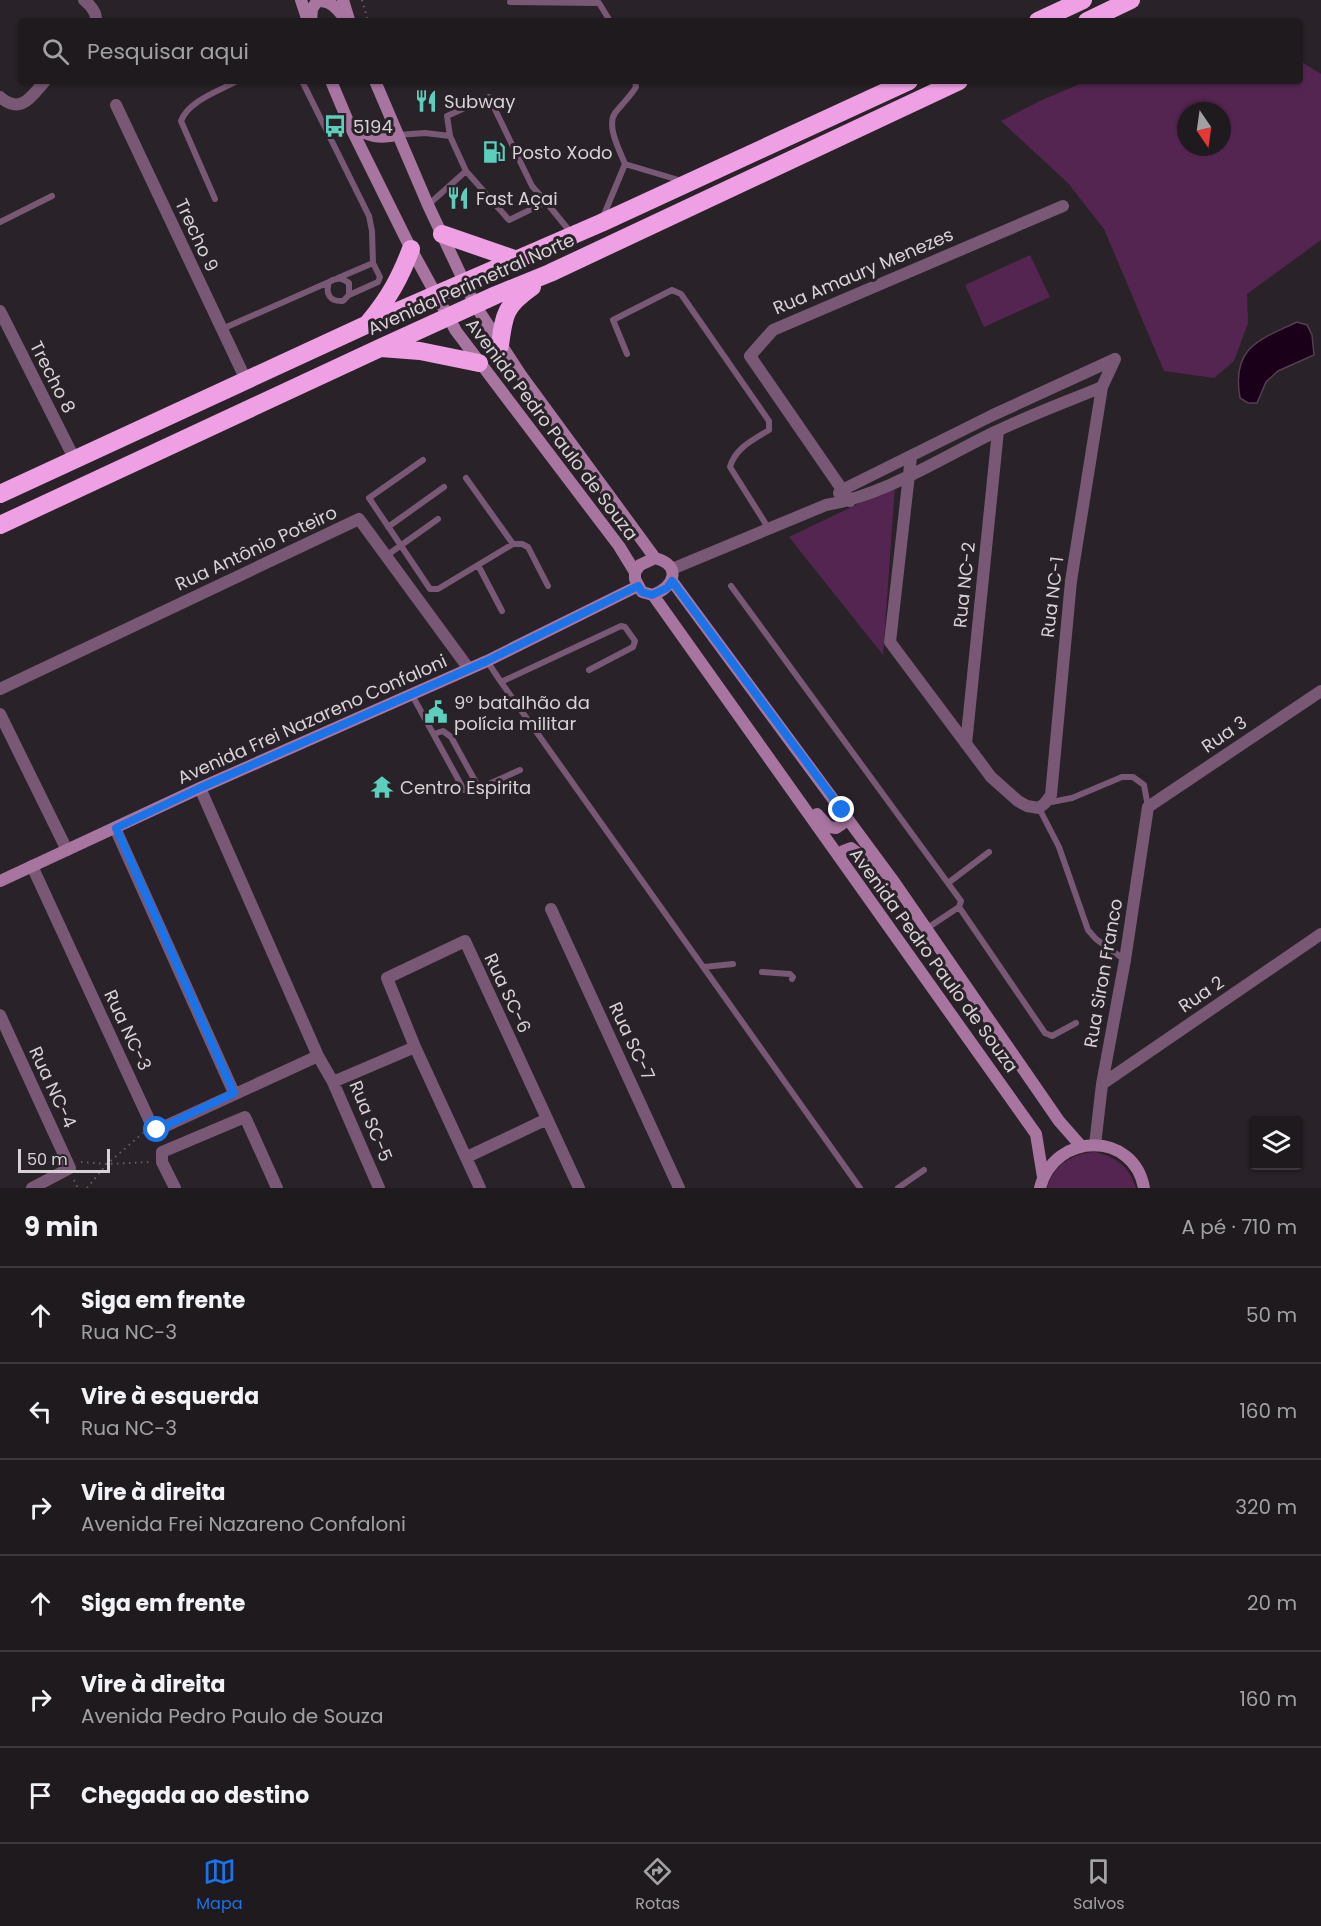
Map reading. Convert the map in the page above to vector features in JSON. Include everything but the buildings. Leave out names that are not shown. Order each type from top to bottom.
[{"type":"highway","points":[[1044,18],[1083,0]]},
{"type":"highway","points":[[1093,18],[1131,0]]},
{"type":"highway","name":"Avenida Perimetral Norte","points":[[0,494],[368,324],[601,223],[902,84]]},
{"type":"highway","name":"Avenida Perimetral Norte","points":[[0,525],[380,348],[550,273],[953,84]]},
{"type":"highway","points":[[441,234],[517,260]]},
{"type":"highway","points":[[368,324],[391,294],[411,249]]},
{"type":"highway","points":[[500,345],[504,317],[510,307],[517,297],[550,273]]},
{"type":"highway","points":[[380,348],[420,351],[479,363]]},
{"type":"main road","points":[[301,0],[309,18]]},
{"type":"main road","points":[[310,18],[316,1],[326,0],[333,4],[345,18]]},
{"type":"main road","points":[[343,0],[347,18]]},
{"type":"main road","name":"Avenida Pedro Paulo de Souza","points":[[332,84],[350,126],[411,249],[448,317],[479,363],[619,546],[635,572]]},
{"type":"main road","name":"Avenida Pedro Paulo de Souza","points":[[376,84],[428,205],[475,305],[500,345],[655,558]]},
{"type":"main road","points":[[350,126],[373,137],[398,135]]},
{"type":"main road","points":[[655,558],[664,560],[672,575],[667,588],[652,595],[642,592],[635,572],[640,565],[655,558]]},
{"type":"main road","name":"Avenida Pedro Paulo de Souza","points":[[672,575],[892,879],[1059,1121],[1081,1146]]},
{"type":"main road","name":"Avenida Frei Nazareno Confaloni","points":[[0,881],[200,788],[487,661],[638,586]]},
{"type":"main road","name":"Avenida Pedro Paulo de Souza","points":[[652,595],[1036,1134],[1041,1183]]},
{"type":"main road","points":[[805,808],[814,811],[829,827],[836,828],[842,824],[842,810]]},
{"type":"main road","points":[[839,857],[843,851],[851,849],[892,879]]},
{"type":"main road","points":[[1041,1183],[1058,1157],[1081,1146],[1095,1145],[1111,1148],[1125,1155],[1136,1167],[1144,1188]]},
{"type":"street","points":[[84,0],[91,6],[96,18]]},
{"type":"street","points":[[0,97],[7,103],[18,105],[27,101],[42,84]]},
{"type":"street","name":"Trecho 9","points":[[116,105],[246,380]]},
{"type":"street","name":"Rua Amaury Menezes","points":[[850,501],[844,489],[750,356],[773,330],[1063,206]]},
{"type":"street","name":"Trecho 8","points":[[0,311],[75,460]]},
{"type":"street","name":"Rua NC-1","points":[[911,457],[993,415],[1115,359],[1102,387],[1071,581],[1051,795],[1042,806]]},
{"type":"street","points":[[672,575],[826,505],[850,501],[998,431],[1102,387]]},
{"type":"street","name":"Rua NC-2","points":[[966,744],[998,431]]},
{"type":"street","points":[[826,505],[844,489],[911,457]]},
{"type":"street","points":[[911,457],[890,642],[991,777],[1018,801],[1027,806],[1042,806]]},
{"type":"street","name":"Rua Antônio Poteiro","points":[[0,689],[359,519],[469,669]]},
{"type":"street","name":"Rua 3","points":[[1148,807],[1321,691]]},
{"type":"street","points":[[0,714],[67,850]]},
{"type":"street","points":[[200,788],[318,1056],[333,1082]]},
{"type":"street","name":"Rua Siron Franco","points":[[1095,1145],[1102,1084],[1125,960],[1148,807]]},
{"type":"street","points":[[116,828],[234,1093]]},
{"type":"street","name":"Rua NC-3","points":[[32,866],[152,1126]]},
{"type":"street","name":"Rua SC-7","points":[[551,909],[679,1188]]},
{"type":"street","name":"Rua 2","points":[[1102,1084],[1321,934]]},
{"type":"street","name":"Rua SC-6","points":[[480,1188],[387,978],[465,941],[579,1188]]},
{"type":"street","name":"Rua NC-4","points":[[0,1015],[66,1160]]},
{"type":"street","name":"Rua SC-5","points":[[379,1188],[333,1082],[416,1047]]},
{"type":"street","points":[[152,1126],[157,1130],[318,1056]]},
{"type":"street","points":[[175,1188],[162,1162],[162,1152],[245,1117],[277,1188]]},
{"type":"street","points":[[467,1157],[547,1119]]},
{"type":"street","points":[[32,1188],[70,1168],[66,1160]]},
{"type":"lane","points":[[510,2],[599,3],[608,18]]},
{"type":"lane","points":[[215,199],[181,121],[190,107],[232,84]]},
{"type":"lane","points":[[303,84],[369,216],[373,263],[380,277],[378,282],[350,295],[343,301],[334,301],[329,297],[327,291],[329,282]]},
{"type":"lane","points":[[601,223],[625,164],[611,123],[614,114],[630,97],[636,84]]},
{"type":"lane","points":[[546,202],[510,220],[466,171],[450,136],[447,116],[489,97],[532,186],[546,202],[573,235]]},
{"type":"lane","points":[[398,135],[425,133],[450,136]]},
{"type":"lane","points":[[625,164],[688,183]]},
{"type":"lane","points":[[428,205],[466,171]]},
{"type":"lane","points":[[0,222],[52,196]]},
{"type":"lane","points":[[222,329],[373,263]]},
{"type":"lane","points":[[338,278],[349,283],[350,295]]},
{"type":"lane","points":[[627,354],[613,320],[672,290],[681,294],[769,421],[769,430],[740,449],[732,457],[730,467],[769,530]]},
{"type":"lane","points":[[423,460],[369,498],[430,589],[438,589],[513,544],[528,547],[548,586]]},
{"type":"lane","points":[[466,478],[513,544]]},
{"type":"lane","points":[[388,527],[444,487]]},
{"type":"lane","points":[[386,557],[438,519]]},
{"type":"lane","points":[[478,565],[502,611]]},
{"type":"lane","points":[[731,586],[961,901],[959,907],[926,929]]},
{"type":"lane","points":[[501,682],[621,626],[625,627],[635,641],[633,647],[589,670]]},
{"type":"lane","points":[[487,661],[860,1188]]},
{"type":"lane","points":[[412,695],[459,785],[464,790],[478,788],[520,770]]},
{"type":"lane","points":[[434,734],[444,731],[451,737],[478,788]]},
{"type":"lane","points":[[1125,960],[1096,939],[1088,930],[1042,806],[1072,798],[1122,777],[1133,777],[1144,785],[1148,807]]},
{"type":"lane","points":[[948,883],[989,852]]},
{"type":"lane","points":[[959,907],[1045,1033],[1052,1036],[1076,1023]]},
{"type":"lane","points":[[704,967],[733,964]]},
{"type":"lane","points":[[762,972],[790,974],[793,976],[792,979]]},
{"type":"lane","points":[[898,1188],[924,1170]]},
{"type":"path","points":[[362,0],[367,18]]},
{"type":"path","points":[[87,1188],[107,1164],[152,1126]]},
{"type":"path","points":[[66,1160],[107,1164],[162,1162]]},
{"type":"shaded area","points":[[1303,63],[1321,74],[1321,240],[1247,294],[1248,323],[1234,361],[1214,378],[1164,371],[1104,229],[1068,183],[1001,121],[1080,84],[1303,84]]},
{"type":"shaded area","points":[[1030,255],[1050,297],[984,327],[965,285]]},
{"type":"shaded area","points":[[1297,322],[1307,325],[1312,335],[1314,355],[1278,371],[1266,382],[1257,403],[1248,403],[1240,398],[1238,381],[1244,356],[1260,341]]},
{"type":"shaded area","points":[[895,486],[883,655],[789,537]]},
{"type":"shaded area","points":[[1094,1152],[1109,1156],[1126,1168],[1136,1188],[1047,1188],[1054,1173],[1064,1162],[1078,1155]]},
{"type":"place","name":"Subway","points":[[426,101]]},
{"type":"place","name":"5194","points":[[335,126]]},
{"type":"place","name":"Posto Xodo","points":[[494,152]]},
{"type":"place","name":"Fast Açai","points":[[458,198]]},
{"type":"place","name":"9º batalhão da polícia militar","points":[[436,712]]},
{"type":"place","name":"Centro Espirita","points":[[382,787]]},
{"type":"route","points":[[157,1130],[234,1093],[116,828],[200,788],[487,661],[638,586],[642,592],[652,595],[667,588],[672,581],[842,810]]}]
